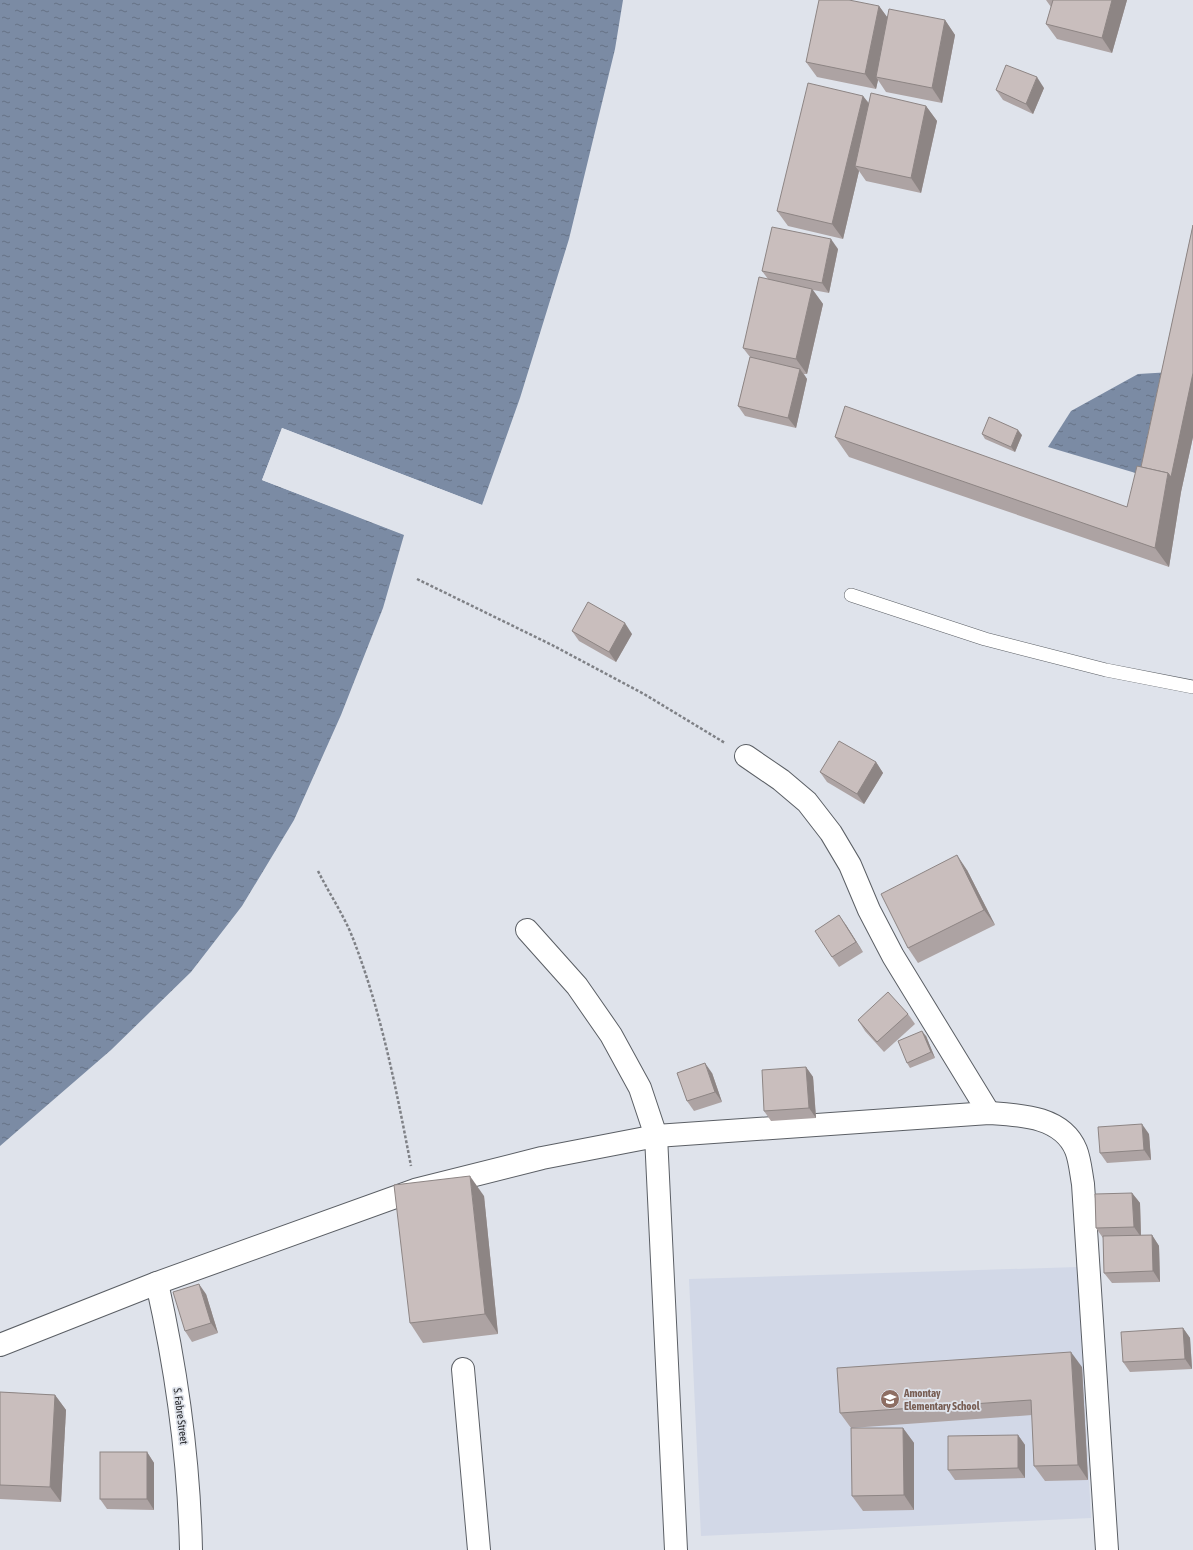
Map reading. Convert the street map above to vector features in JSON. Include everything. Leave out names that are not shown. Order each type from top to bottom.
[{"type":"street","points":[[746,756],[781,780],[807,802],[831,832],[850,866],[869,910],[893,956],[989,1113]]},
{"type":"street","points":[[526,930],[577,986],[611,1034],[640,1088],[656,1136],[676,1550]]},
{"type":"street","points":[[0,1345],[157,1283],[415,1190],[542,1158],[656,1136],[989,1113],[1022,1116],[1038,1119],[1054,1126],[1069,1138],[1076,1151],[1083,1184],[1107,1550]]},
{"type":"street","name":"S. Fabre Street","points":[[157,1283],[170,1341],[179,1399],[186,1457],[191,1550]]},
{"type":"street","points":[[463,1369],[479,1550]]},
{"type":"lane","points":[[851,594],[985,639],[1106,670],[1193,687]]},
{"type":"path","points":[[417,579],[552,645],[637,690],[746,756]]},
{"type":"path","points":[[318,871],[351,935],[377,1010],[395,1084],[415,1190]]},
{"type":"shaded area","name":"Amontay Elementary School","points":[[1078,1267],[1091,1518],[701,1536],[689,1279]]},
{"type":"water","points":[[0,0],[623,0],[615,49],[569,239],[520,398],[482,505],[282,428],[262,480],[404,535],[383,608],[341,715],[294,820],[242,906],[191,972],[111,1050],[0,1146]]},
{"type":"water","points":[[1172,372],[1149,477],[1048,447],[1071,411],[1138,374]]},
{"type":"pier","points":[[282,428],[484,505],[481,506],[283,431],[264,479],[405,533],[406,535],[262,480]]},
{"type":"building","points":[[819,0],[849,0],[879,6],[865,74],[806,62]]},
{"type":"building","points":[[1053,0],[1112,0],[1102,38],[1046,24]]},
{"type":"building","points":[[889,9],[945,20],[932,88],[876,77]]},
{"type":"building","points":[[1006,65],[1037,77],[1026,104],[996,90]]},
{"type":"building","points":[[808,83],[863,96],[832,224],[777,211]]},
{"type":"building","points":[[871,93],[926,106],[911,178],[855,166]]},
{"type":"building","points":[[1193,225],[1193,373],[1171,477],[1168,473],[1141,467]]},
{"type":"building","points":[[772,227],[831,239],[822,283],[762,271]]},
{"type":"building","points":[[759,277],[812,289],[796,359],[743,348]]},
{"type":"building","points":[[750,357],[800,369],[788,418],[738,406]]},
{"type":"building","points":[[845,406],[1127,507],[1137,466],[1168,473],[1155,548],[835,437]]},
{"type":"building","points":[[989,417],[1018,430],[1011,447],[982,434]]},
{"type":"building","points":[[588,602],[625,623],[609,652],[572,631]]},
{"type":"building","points":[[839,741],[876,762],[857,794],[820,772]]},
{"type":"building","points":[[957,855],[984,910],[908,948],[881,894]]},
{"type":"building","points":[[839,915],[856,942],[832,957],[815,931]]},
{"type":"building","points":[[888,992],[908,1014],[877,1042],[858,1020]]},
{"type":"building","points":[[922,1031],[931,1052],[907,1063],[898,1041]]},
{"type":"building","points":[[705,1063],[715,1092],[687,1101],[677,1073]]},
{"type":"building","points":[[806,1067],[809,1108],[764,1111],[762,1070]]},
{"type":"building","points":[[1142,1124],[1144,1150],[1100,1153],[1098,1127]]},
{"type":"building","points":[[470,1176],[485,1314],[410,1323],[394,1185]]},
{"type":"building","points":[[1132,1193],[1134,1227],[1096,1228],[1095,1194]]},
{"type":"building","points":[[1152,1235],[1153,1271],[1104,1273],[1103,1236]]},
{"type":"building","points":[[199,1284],[211,1323],[185,1331],[173,1292]]},
{"type":"building","points":[[1183,1328],[1185,1359],[1123,1362],[1121,1332]]},
{"type":"building","points":[[1071,1352],[1078,1465],[1034,1466],[1031,1400],[840,1413],[837,1368]]},
{"type":"building","points":[[0,1392],[55,1395],[50,1487],[0,1485]]},
{"type":"building","points":[[851,1428],[903,1428],[904,1495],[852,1496]]},
{"type":"building","points":[[1018,1435],[1018,1468],[948,1470],[948,1436]]},
{"type":"building","points":[[100,1452],[147,1452],[147,1499],[100,1499]]},
{"type":"place","name":"Amontay Elementary School","points":[[890,1399]]}]
